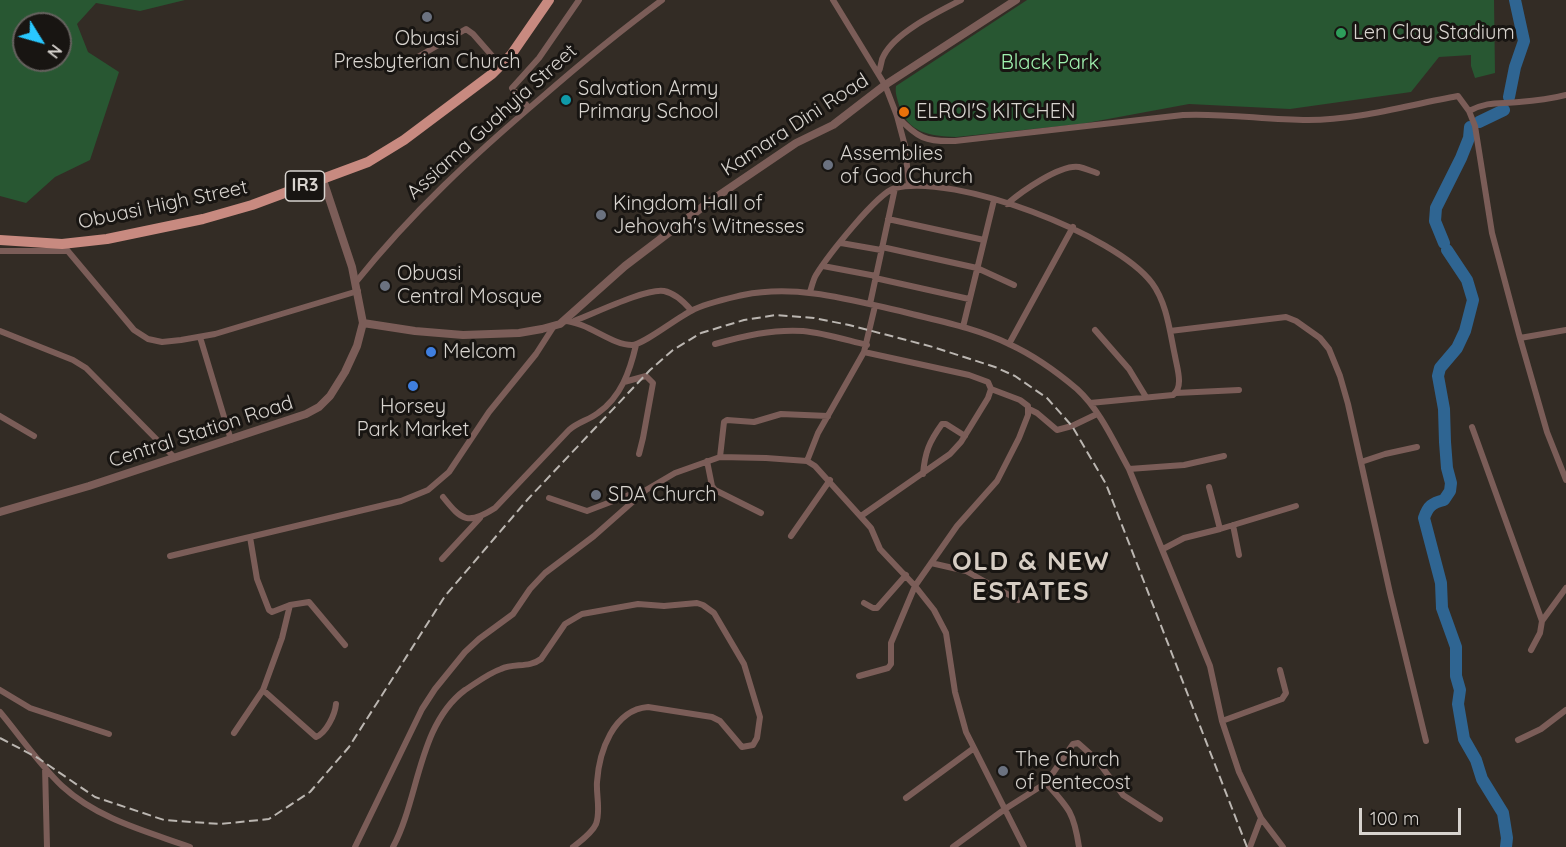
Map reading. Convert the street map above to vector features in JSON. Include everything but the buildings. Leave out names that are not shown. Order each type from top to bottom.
[{"type":"main road","name":"Obuasi High Street","points":[[0,240],[64,247],[203,219],[252,205],[368,162],[390,150],[501,66],[549,0]]},
{"type":"street","points":[[529,108],[512,88],[539,58],[579,0]]},
{"type":"street","name":"Assiama Guahyia Street","points":[[356,282],[397,233],[450,178],[624,28],[662,0]]},
{"type":"street","points":[[833,0],[885,85],[905,146],[909,186]]},
{"type":"street","points":[[878,73],[884,55],[906,32],[961,0]]},
{"type":"street","name":"Kamara Dini Road","points":[[363,323],[463,335],[519,333],[554,326],[564,321],[625,266],[709,202],[796,143],[832,125],[885,85],[1016,0]]},
{"type":"street","points":[[416,58],[466,29],[501,66]]},
{"type":"street","points":[[1469,111],[1493,102],[1518,103],[1566,94]]},
{"type":"street","points":[[897,116],[916,136],[940,142],[1011,136],[1183,115],[1206,114],[1291,120],[1324,119],[1363,115],[1458,96],[1469,111],[1475,126],[1492,233],[1547,432],[1566,480]]},
{"type":"street","points":[[1007,204],[1019,193],[1067,168],[1077,166],[1097,173]]},
{"type":"street","points":[[323,180],[356,282],[363,323]]},
{"type":"street","points":[[810,292],[813,280],[841,243],[878,198],[895,188],[909,186],[942,188],[994,200],[1073,227],[1115,251],[1143,273],[1159,294],[1170,330],[1179,381],[1176,393]]},
{"type":"street","points":[[807,462],[815,438],[867,345],[875,277],[895,188]]},
{"type":"street","points":[[963,327],[994,200]]},
{"type":"street","points":[[888,219],[984,240]]},
{"type":"street","points":[[1009,344],[1073,227]]},
{"type":"street","points":[[841,243],[977,268],[1014,285]]},
{"type":"street","points":[[0,251],[64,247],[134,330],[148,339],[162,342],[200,337],[358,291]]},
{"type":"street","points":[[823,266],[969,299]]},
{"type":"street","points":[[564,321],[574,321],[619,303],[660,291],[676,296],[692,310]]},
{"type":"street","points":[[442,559],[480,518],[503,501],[574,425],[596,415],[603,409],[624,382],[636,345],[692,310],[768,291],[810,292],[963,327],[1009,344],[1054,372],[1090,403],[1097,414],[1129,469],[1210,666],[1222,720],[1239,772],[1261,818],[1283,847]]},
{"type":"street","points":[[1170,330],[1286,317],[1296,321],[1320,338],[1329,349],[1348,404],[1426,741]]},
{"type":"street","points":[[574,321],[623,343],[636,345]]},
{"type":"street","name":"Central Station Road","points":[[0,512],[231,440],[306,414],[319,407],[330,396],[357,346],[363,323]]},
{"type":"street","points":[[170,556],[401,501],[428,490],[449,472],[489,412],[536,354],[554,326]]},
{"type":"street","points":[[1095,330],[1129,369],[1146,397]]},
{"type":"street","points":[[1520,338],[1566,330]]},
{"type":"street","points":[[0,331],[73,360],[86,368],[174,458]]},
{"type":"street","points":[[715,344],[764,332],[797,331],[867,345]]},
{"type":"street","points":[[200,337],[231,440]]},
{"type":"street","points":[[861,516],[950,454],[988,398],[991,389],[988,382],[969,375],[864,352]]},
{"type":"street","points":[[624,382],[646,376],[653,383],[639,454]]},
{"type":"street","points":[[991,389],[1020,400],[1028,406],[1029,410],[1037,413],[1057,430],[1072,426],[1097,414]]},
{"type":"street","points":[[1090,403],[1176,393],[1239,390]]},
{"type":"street","points":[[859,676],[888,668],[891,664],[891,643],[915,586],[957,526],[997,481],[1013,452],[1029,410]]},
{"type":"street","points":[[720,458],[724,422],[727,420],[754,422],[781,414],[828,416]]},
{"type":"street","points":[[0,416],[34,436]]},
{"type":"street","points":[[923,474],[925,454],[942,424],[946,424],[964,436]]},
{"type":"street","points":[[1472,427],[1542,621]]},
{"type":"street","points":[[1361,462],[1417,447]]},
{"type":"street","points":[[1129,469],[1184,465],[1224,456]]},
{"type":"street","points":[[549,498],[587,512],[646,489],[675,473],[720,458],[766,458],[807,462],[815,465],[874,531],[880,549],[906,575],[934,610],[946,633],[960,715],[1024,847]]},
{"type":"street","points":[[707,461],[712,486],[715,490],[761,513]]},
{"type":"street","points":[[791,536],[830,480]]},
{"type":"street","points":[[1209,487],[1220,530]]},
{"type":"street","points":[[355,847],[402,747],[435,689],[479,639],[513,614],[544,573],[600,531],[646,489]]},
{"type":"street","points":[[443,497],[460,517],[480,518]]},
{"type":"street","points":[[1162,549],[1184,538],[1220,530],[1296,506]]},
{"type":"street","points":[[1233,525],[1239,555]]},
{"type":"street","points":[[250,537],[257,579],[269,610],[272,612],[290,605],[309,602],[345,645]]},
{"type":"street","points":[[931,563],[966,571],[1018,600]]},
{"type":"street","points":[[864,603],[877,608],[906,575]]},
{"type":"street","points":[[1531,650],[1540,633],[1542,621],[1566,588]]},
{"type":"street","points":[[393,847],[422,759],[450,704],[467,689],[501,669],[536,663],[564,624],[582,614],[638,604],[664,606],[697,603],[709,608],[730,636],[744,664],[760,717],[757,738],[753,745],[742,747],[720,722],[702,715],[648,707],[638,709],[626,716],[604,745],[596,783],[598,817],[595,825],[573,847]]},
{"type":"street","points":[[234,733],[263,690],[282,638],[290,605]]},
{"type":"street","points":[[1222,720],[1282,699],[1286,693],[1280,670]]},
{"type":"street","points":[[0,690],[30,708],[109,734]]},
{"type":"street","points":[[263,690],[316,737],[320,736],[333,717],[336,704]]},
{"type":"street","points":[[1518,740],[1541,729],[1566,710]]},
{"type":"street","points":[[0,712],[63,786],[97,811],[142,831],[190,847]]},
{"type":"street","points":[[953,847],[1005,809],[1046,783],[1073,744],[1078,743],[1096,759],[1123,795],[1160,819]]},
{"type":"street","points":[[906,798],[974,747]]},
{"type":"street","points":[[45,767],[47,847]]},
{"type":"street","points":[[1046,783],[1069,808],[1075,820],[1079,847]]},
{"type":"street","points":[[1250,847],[1261,818]]},
{"type":"green space","points":[[0,0],[185,0],[140,11],[96,3],[77,24],[88,52],[119,72],[90,160],[55,177],[26,203],[0,196]]},
{"type":"green space","name":"Black Park","points":[[1027,0],[1494,0],[1495,73],[1475,78],[1471,66],[1471,55],[1439,57],[1411,92],[1290,109],[1189,104],[1081,124],[956,137],[928,134],[908,122],[899,105],[896,86]]},
{"type":"waterway","points":[[1509,97],[1515,67],[1524,41],[1515,0]]},
{"type":"waterway","points":[[1479,122],[1504,110]]},
{"type":"waterway","points":[[1444,243],[1435,221],[1436,208],[1461,158],[1469,138],[1470,127]]},
{"type":"waterway","points":[[1447,250],[1467,280],[1473,300],[1465,331],[1457,348],[1440,368],[1438,376],[1444,409],[1450,491],[1444,500],[1431,506],[1424,518],[1441,583],[1442,608],[1456,647],[1456,676],[1460,690],[1458,704],[1464,739],[1476,760],[1482,779],[1503,813],[1506,847]]},
{"type":"railway","points":[[0,738],[38,758],[95,797],[164,820],[220,824],[269,819],[310,792],[349,747],[445,596],[528,499],[650,370],[673,350],[701,333],[744,320],[776,315],[814,318],[933,347],[995,367],[1015,376],[1047,398],[1072,426],[1106,484],[1247,847]]},
{"type":"place","name":"Obuasi Presbyterian Church","points":[[427,17]]},
{"type":"place","name":"Len Clay Stadium","points":[[1341,33]]},
{"type":"place","name":"Salvation Army Primary School","points":[[566,100]]},
{"type":"place","name":"ELROI'S KITCHEN","points":[[904,112]]},
{"type":"place","name":"Assemblies of God Church","points":[[828,165]]},
{"type":"place","name":"Kingdom Hall of Jehovah's Witnesses","points":[[601,215]]},
{"type":"place","name":"Obuasi Central Mosque","points":[[385,286]]},
{"type":"place","name":"Melcom","points":[[431,352]]},
{"type":"place","name":"Horsey Park Market","points":[[413,386]]},
{"type":"place","name":"SDA Church","points":[[596,495]]},
{"type":"place","name":"The Church of Pentecost","points":[[1003,771]]},
{"type":"district","name":"OLD & NEW ESTATES","points":[[1031,577]]}]
